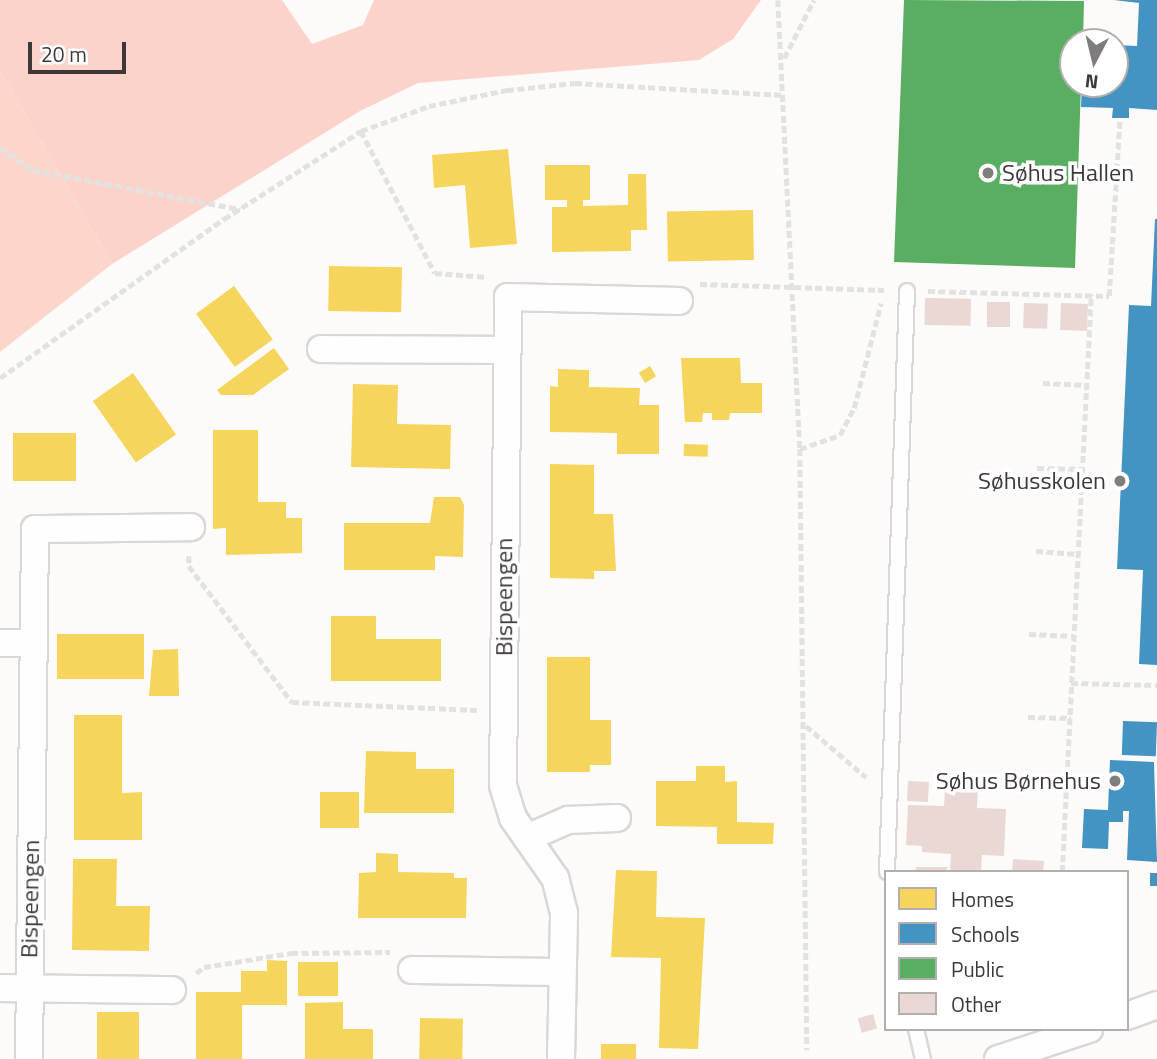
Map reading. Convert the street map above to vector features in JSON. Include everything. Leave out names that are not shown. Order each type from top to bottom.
[{"type":"street","points":[[508,297],[679,301]]},
{"type":"street","name":"Bispeengen","points":[[508,297],[503,785],[513,818],[555,878],[564,913],[561,1059]]},
{"type":"street","points":[[321,349],[506,349]]},
{"type":"street","name":"Bispeengen","points":[[29,1059],[35,529],[191,527]]},
{"type":"street","points":[[0,643],[34,643]]},
{"type":"street","points":[[527,838],[568,820],[617,817]]},
{"type":"street","points":[[412,970],[561,972]]},
{"type":"street","name":"Bispeengen","points":[[0,988],[172,989]]},
{"type":"street","points":[[1129,1015],[1157,1005]]},
{"type":"street","points":[[998,1059],[1084,1031]]},
{"type":"lane","points":[[887,870],[907,291]]},
{"type":"lane","points":[[916,1031],[923,1059]]},
{"type":"path","points":[[778,0],[784,58],[800,449],[807,1050]]},
{"type":"path","points":[[784,58],[814,0]]},
{"type":"path","points":[[0,378],[241,209],[361,131],[429,106],[507,90],[575,83],[784,95]]},
{"type":"path","points":[[679,301],[697,284],[1109,296],[1120,118]]},
{"type":"path","points":[[361,131],[435,273],[489,277],[508,297]]},
{"type":"path","points":[[0,147],[33,170],[241,209]]},
{"type":"path","points":[[800,449],[840,435],[845,426],[854,408],[884,290]]},
{"type":"path","points":[[1062,870],[1091,295]]},
{"type":"path","points":[[1043,383],[1087,385]]},
{"type":"path","points":[[1037,468],[1082,470]]},
{"type":"path","points":[[191,527],[189,566],[292,702],[503,711]]},
{"type":"path","points":[[1036,551],[1079,554]]},
{"type":"path","points":[[1029,634],[1074,636]]},
{"type":"path","points":[[1071,683],[1157,685]]},
{"type":"path","points":[[1028,717],[1071,718]]},
{"type":"path","points":[[805,725],[888,796]]},
{"type":"path","points":[[172,989],[204,967],[291,953],[398,952],[412,970]]},
{"type":"shaded area","points":[[0,0],[282,0],[312,44],[363,25],[374,0],[761,0],[733,39],[699,60],[418,83],[360,111],[112,264],[0,70]]},
{"type":"shaded area","points":[[0,70],[112,264],[0,352]]},
{"type":"building: Homes","points":[[508,149],[517,244],[470,248],[465,185],[434,188],[432,155]]},
{"type":"building: Homes","points":[[545,165],[590,165],[590,200],[583,200],[583,206],[628,205],[628,174],[646,174],[647,230],[631,230],[631,251],[552,252],[552,207],[567,207],[567,200],[545,200]]},
{"type":"building: Homes","points":[[753,210],[754,260],[668,261],[667,212]]},
{"type":"building: Homes","points":[[329,266],[402,267],[401,312],[328,311]]},
{"type":"building: Homes","points":[[234,286],[273,339],[235,367],[196,314]]},
{"type":"building: Homes","points":[[274,348],[289,369],[253,395],[221,395],[217,390]]},
{"type":"building: Homes","points":[[681,358],[740,358],[741,383],[762,383],[762,413],[730,413],[729,420],[712,420],[712,413],[703,413],[702,422],[685,422]]},
{"type":"building: Homes","points":[[650,366],[656,376],[645,383],[639,373]]},
{"type":"building: Homes","points":[[558,369],[589,370],[589,387],[640,388],[639,405],[659,405],[659,454],[617,454],[617,433],[550,432],[550,386],[558,387]]},
{"type":"building: Homes","points":[[133,373],[176,434],[136,463],[93,401]]},
{"type":"building: Homes","points":[[353,384],[398,385],[397,424],[451,425],[450,469],[351,467]]},
{"type":"building: Homes","points":[[213,430],[258,430],[258,502],[286,502],[286,518],[302,518],[302,553],[226,555],[226,528],[213,529]]},
{"type":"building: Homes","points":[[13,433],[76,433],[76,481],[13,481]]},
{"type":"building: Homes","points":[[684,444],[708,445],[708,457],[684,456]]},
{"type":"building: Homes","points":[[550,464],[594,465],[594,514],[613,514],[616,571],[594,571],[594,579],[550,578]]},
{"type":"building: Homes","points":[[434,497],[460,497],[464,505],[463,557],[435,556],[435,570],[344,570],[344,523],[430,523]]},
{"type":"building: Homes","points":[[331,616],[376,616],[376,639],[441,639],[441,681],[331,681]]},
{"type":"building: Homes","points":[[57,634],[144,634],[144,679],[57,679]]},
{"type":"building: Homes","points":[[178,649],[179,696],[149,696],[153,650]]},
{"type":"building: Homes","points":[[547,657],[590,657],[590,720],[611,720],[611,765],[590,765],[590,772],[547,772]]},
{"type":"building: Homes","points":[[74,715],[122,715],[122,793],[142,792],[142,840],[74,840]]},
{"type":"building: Homes","points":[[366,751],[416,752],[416,769],[454,769],[454,813],[364,813]]},
{"type":"building: Homes","points":[[696,766],[725,766],[725,782],[737,781],[737,822],[774,823],[773,844],[717,844],[717,827],[656,826],[656,781],[696,781]]},
{"type":"building: Homes","points":[[320,792],[359,792],[359,828],[320,828]]},
{"type":"building: Homes","points":[[376,853],[398,854],[398,872],[454,873],[454,878],[467,878],[466,918],[358,918],[359,873],[376,872]]},
{"type":"building: Homes","points":[[73,859],[117,859],[116,906],[150,906],[149,951],[72,950]]},
{"type":"building: Homes","points":[[616,870],[657,871],[656,917],[705,918],[698,1049],[659,1048],[661,958],[611,957]]},
{"type":"building: Homes","points":[[267,960],[287,961],[287,1005],[242,1005],[242,1059],[196,1059],[196,992],[241,992],[241,971],[267,971]]},
{"type":"building: Homes","points":[[298,962],[338,962],[338,996],[298,996]]},
{"type":"building: Homes","points":[[343,1002],[343,1029],[373,1029],[373,1059],[305,1059],[305,1003]]},
{"type":"building: Homes","points":[[97,1012],[139,1012],[139,1059],[97,1059]]},
{"type":"building: Homes","points":[[420,1018],[463,1019],[462,1059],[419,1059]]},
{"type":"building: Homes","points":[[601,1044],[636,1044],[636,1059],[601,1059]]},
{"type":"building: Schools","points":[[1114,0],[1157,0],[1157,110],[1129,108],[1129,118],[1112,118],[1113,108],[1081,107],[1081,98],[1129,98],[1129,46],[1137,46],[1139,3]]},
{"type":"building: Schools","points":[[1155,219],[1157,665],[1139,664],[1143,570],[1117,569],[1129,305],[1151,306]]},
{"type":"building: Schools","points":[[1123,721],[1157,722],[1156,756],[1122,755]]},
{"type":"building: Schools","points":[[1110,760],[1154,762],[1157,862],[1127,860],[1129,811],[1123,811],[1123,822],[1109,822],[1108,849],[1082,848],[1084,809],[1108,810]]},
{"type":"building: Schools","points":[[1150,873],[1157,873],[1157,886],[1150,886]]},
{"type":"building: Public","name":"Søhus Hallen","points":[[904,0],[1084,1],[1083,28],[1059,28],[1059,98],[1081,98],[1075,268],[894,262]]},
{"type":"building: Other","points":[[925,298],[971,299],[971,326],[925,325]]},
{"type":"building: Other","points":[[987,302],[1010,302],[1010,327],[987,327]]},
{"type":"building: Other","points":[[1024,303],[1048,304],[1047,329],[1023,328]]},
{"type":"building: Other","points":[[1061,303],[1088,304],[1087,331],[1060,330]]},
{"type":"building: Other","points":[[908,781],[929,782],[928,802],[907,801]]},
{"type":"building: Other","points":[[945,789],[978,791],[977,808],[1006,809],[1004,856],[982,855],[981,870],[950,870],[951,854],[922,852],[922,846],[906,845],[908,805],[944,806]]},
{"type":"building: Other","points":[[1013,859],[1044,861],[1043,870],[1012,870]]},
{"type":"building: Other","points":[[916,867],[947,867],[947,870],[916,870]]},
{"type":"building: Other","points":[[873,1014],[877,1028],[862,1033],[858,1018]]},
{"type":"place","name":"Søhus Hallen","points":[[988,173]]},
{"type":"place","name":"Søhusskolen","points":[[1120,481]]},
{"type":"place","name":"Søhus Børnehus","points":[[1115,781]]}]
